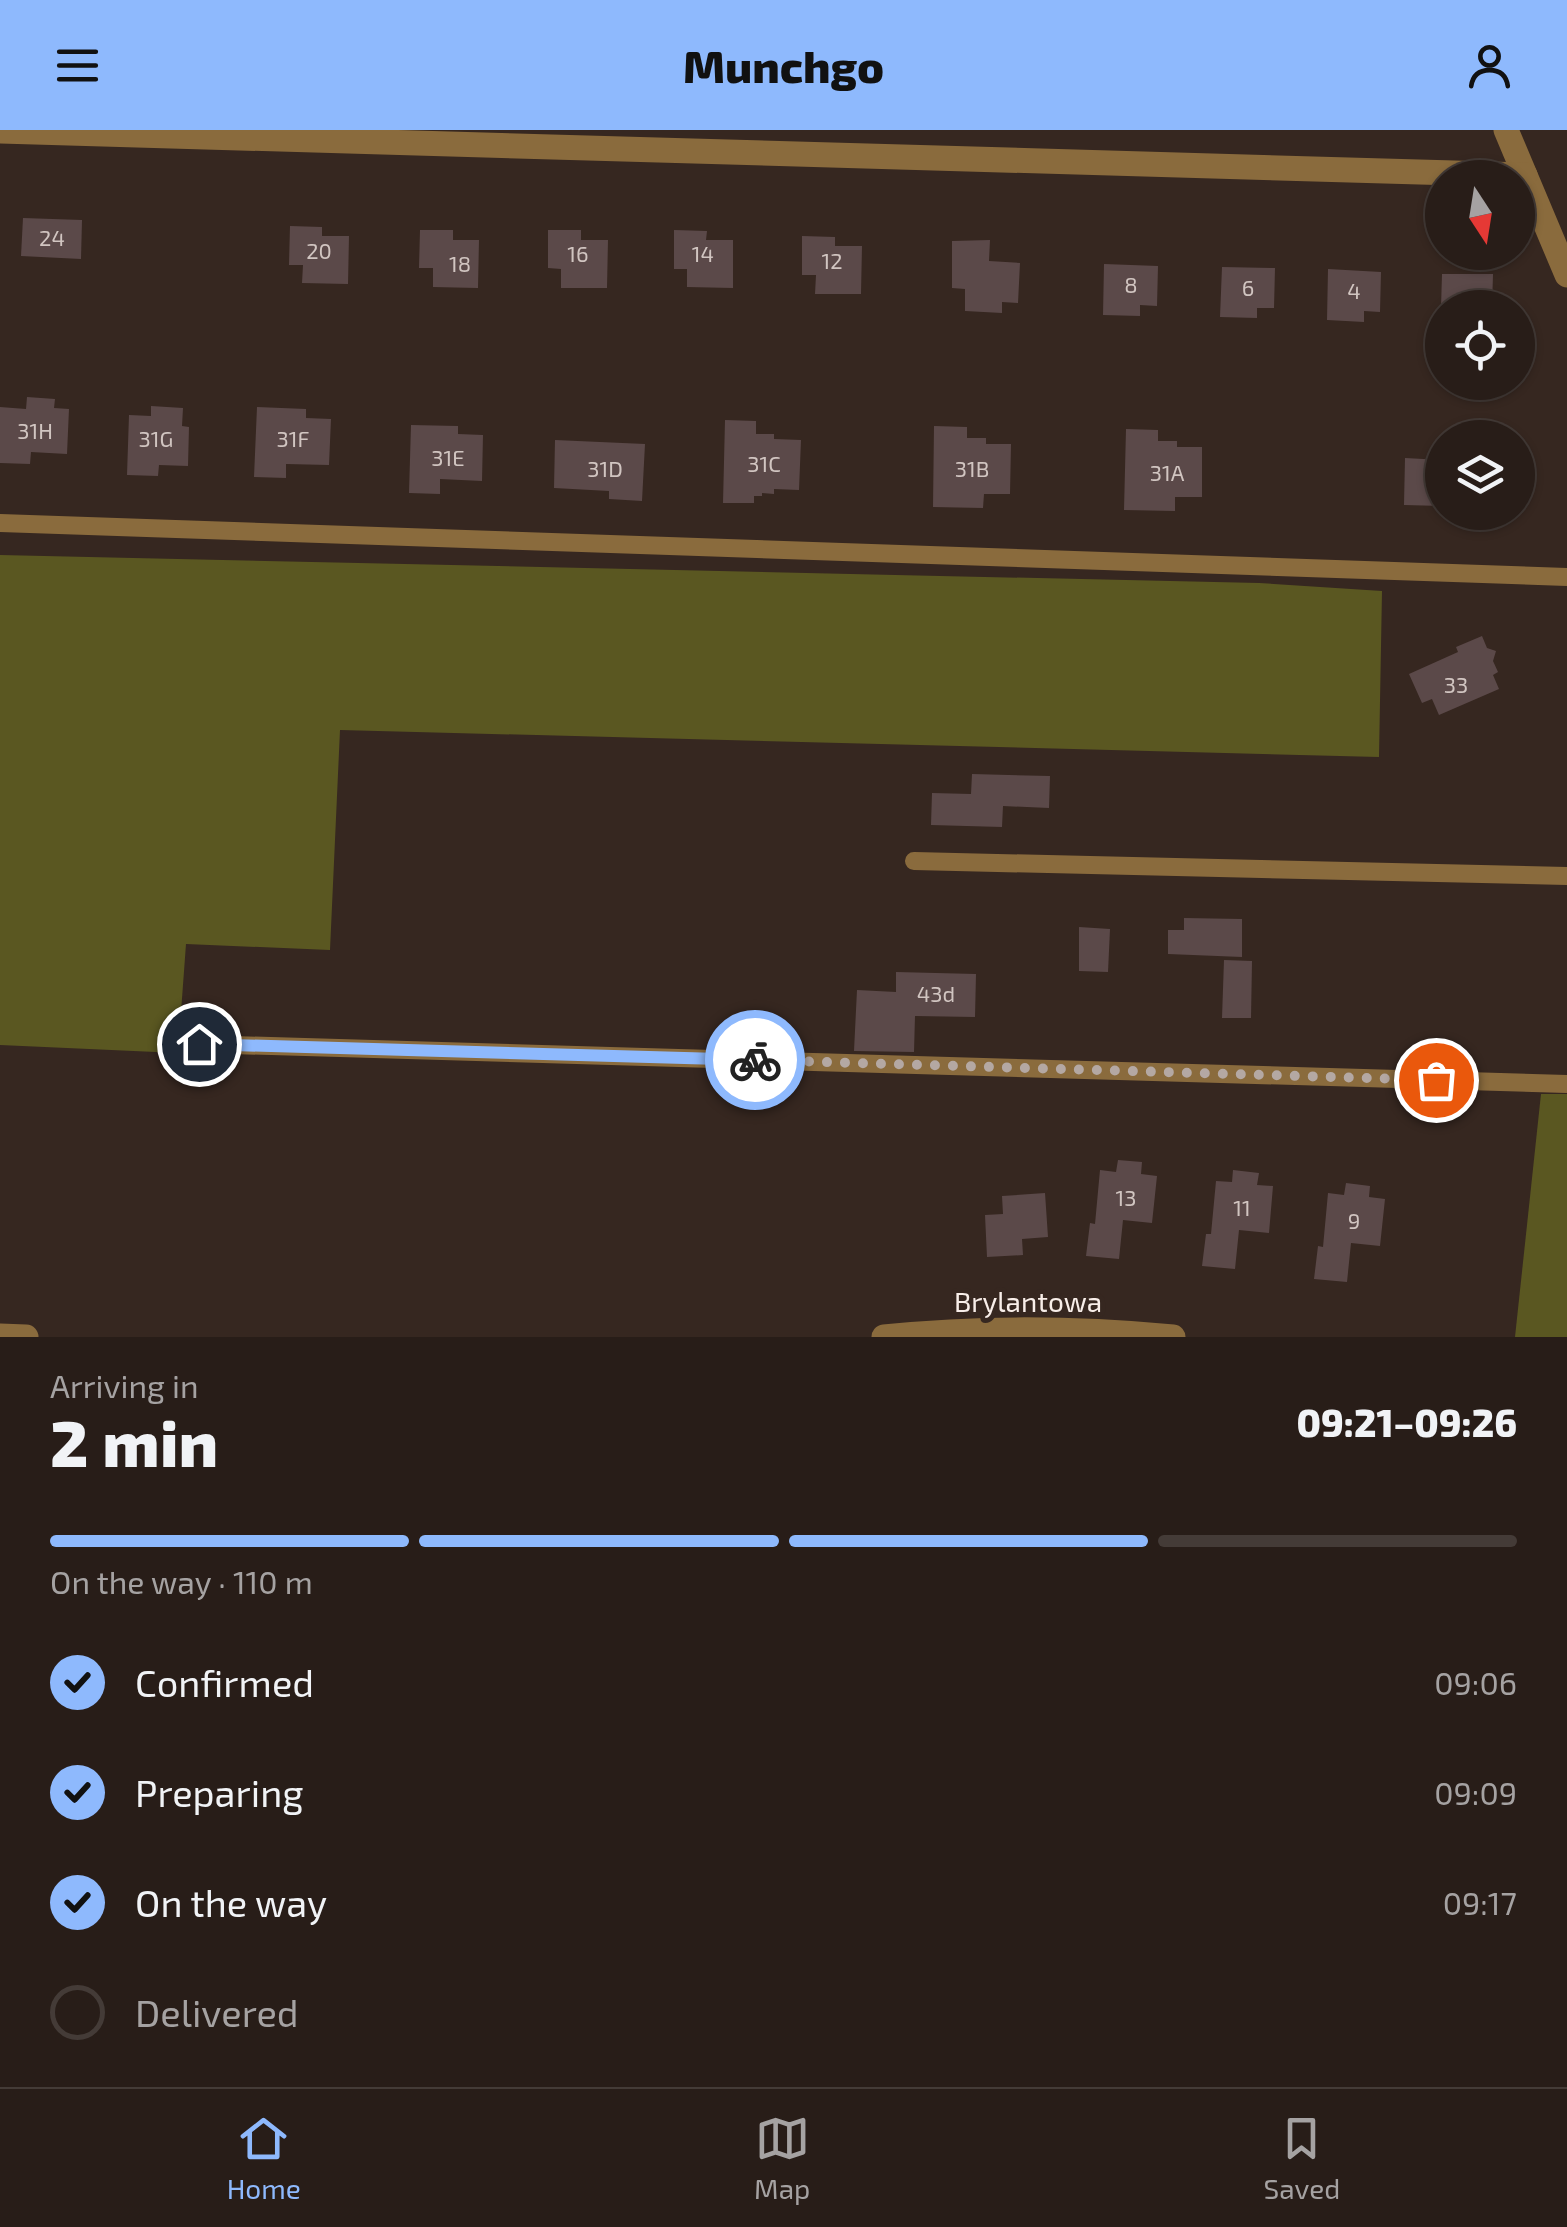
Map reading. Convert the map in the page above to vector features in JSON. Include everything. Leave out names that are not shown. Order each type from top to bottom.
[{"type":"street","points":[[1506,130],[1518,160]]},
{"type":"street","points":[[0,131],[1425,172]]},
{"type":"street","points":[[1535,200],[1567,274]]},
{"type":"street","name":"Brylantowa","points":[[884,1337],[1093,1330],[1173,1337]]},
{"type":"street","points":[[0,1336],[26,1337]]},
{"type":"lane","points":[[0,522],[1567,577]]},
{"type":"lane","points":[[914,861],[1567,876]]},
{"type":"lane","points":[[199,1044],[1567,1084]]},
{"type":"shaded area","points":[[0,555],[1259,583],[1382,591],[1379,757],[340,730],[330,950],[186,944],[178,1053],[0,1045]]},
{"type":"shaded area","points":[[1541,1094],[1567,1094],[1567,1337],[1515,1337]]},
{"type":"building","points":[[23,218],[82,220],[81,259],[21,256]]},
{"type":"building","points":[[290,226],[322,227],[322,236],[349,236],[348,284],[302,283],[303,265],[289,265]]},
{"type":"building","points":[[420,230],[453,230],[453,240],[479,240],[478,288],[433,287],[433,268],[419,268]]},
{"type":"building","points":[[548,230],[581,230],[581,240],[608,240],[607,288],[561,288],[561,269],[548,268]]},
{"type":"building","points":[[674,230],[707,231],[706,240],[733,240],[733,288],[687,287],[687,269],[674,269]]},
{"type":"building","points":[[802,236],[835,237],[835,246],[862,246],[861,294],[815,294],[816,275],[802,275]]},
{"type":"building","points":[[990,240],[989,261],[1020,263],[1018,303],[1002,302],[1002,313],[965,311],[965,289],[952,288],[952,241]]},
{"type":"building","points":[[1104,264],[1158,266],[1157,306],[1140,305],[1140,316],[1103,315]]},
{"type":"building","points":[[1222,267],[1275,268],[1274,308],[1257,308],[1257,318],[1220,317]]},
{"type":"building","points":[[1328,269],[1381,272],[1380,312],[1364,311],[1364,322],[1327,320]]},
{"type":"building","points":[[1442,274],[1493,274],[1493,290],[1442,290]]},
{"type":"building","points":[[27,397],[55,399],[54,408],[69,409],[67,454],[31,452],[30,464],[0,463],[0,407],[26,409]]},
{"type":"building","points":[[151,406],[183,408],[182,426],[189,427],[188,466],[159,465],[158,476],[127,475],[129,415],[151,416]]},
{"type":"building","points":[[257,407],[306,409],[306,418],[331,419],[329,465],[286,464],[286,478],[254,477]]},
{"type":"building","points":[[725,420],[756,421],[756,434],[801,440],[799,490],[774,489],[774,494],[754,496],[754,503],[723,503]]},
{"type":"building","points":[[411,425],[458,426],[458,434],[483,435],[482,481],[440,479],[440,494],[409,493]]},
{"type":"building","points":[[934,426],[967,427],[967,438],[986,438],[986,444],[1011,444],[1010,494],[984,494],[983,508],[933,507]]},
{"type":"building","points":[[1126,429],[1158,430],[1158,441],[1177,441],[1177,447],[1202,447],[1202,497],[1175,497],[1175,511],[1124,510]]},
{"type":"building","points":[[555,440],[645,444],[642,501],[609,499],[609,491],[554,488]]},
{"type":"building","points":[[1405,458],[1425,459],[1425,506],[1404,505]]},
{"type":"building","points":[[1482,636],[1487,648],[1496,651],[1493,661],[1498,672],[1493,675],[1499,689],[1439,715],[1432,699],[1422,703],[1409,674],[1458,652],[1456,647]]},
{"type":"building","points":[[972,774],[1050,776],[1049,808],[1003,806],[1002,827],[931,825],[932,793],[971,794]]},
{"type":"building","points":[[1184,918],[1242,919],[1242,957],[1168,954],[1168,930],[1184,930]]},
{"type":"building","points":[[1079,927],[1110,929],[1108,972],[1079,971]]},
{"type":"building","points":[[1224,960],[1252,961],[1251,1018],[1222,1018]]},
{"type":"building","points":[[896,972],[976,974],[975,1017],[915,1016],[914,1052],[854,1051],[857,990],[896,992]]},
{"type":"building","points":[[1118,1160],[1142,1162],[1141,1174],[1157,1176],[1152,1223],[1123,1220],[1119,1259],[1086,1256],[1090,1223],[1095,1224],[1100,1170],[1116,1172]]},
{"type":"building","points":[[1233,1170],[1259,1173],[1257,1185],[1273,1186],[1269,1233],[1239,1230],[1235,1269],[1202,1266],[1206,1234],[1211,1234],[1216,1181],[1232,1182]]},
{"type":"building","points":[[1346,1183],[1370,1186],[1369,1197],[1385,1199],[1380,1246],[1351,1243],[1347,1282],[1314,1279],[1318,1246],[1323,1247],[1328,1193],[1344,1195]]},
{"type":"building","points":[[1045,1193],[1048,1237],[1022,1239],[1023,1255],[987,1257],[985,1215],[1003,1214],[1002,1196]]},
{"type":"way so far","points":[[755,1060],[1436,1080]]},
{"type":"route","points":[[199,1044],[755,1060]]}]
